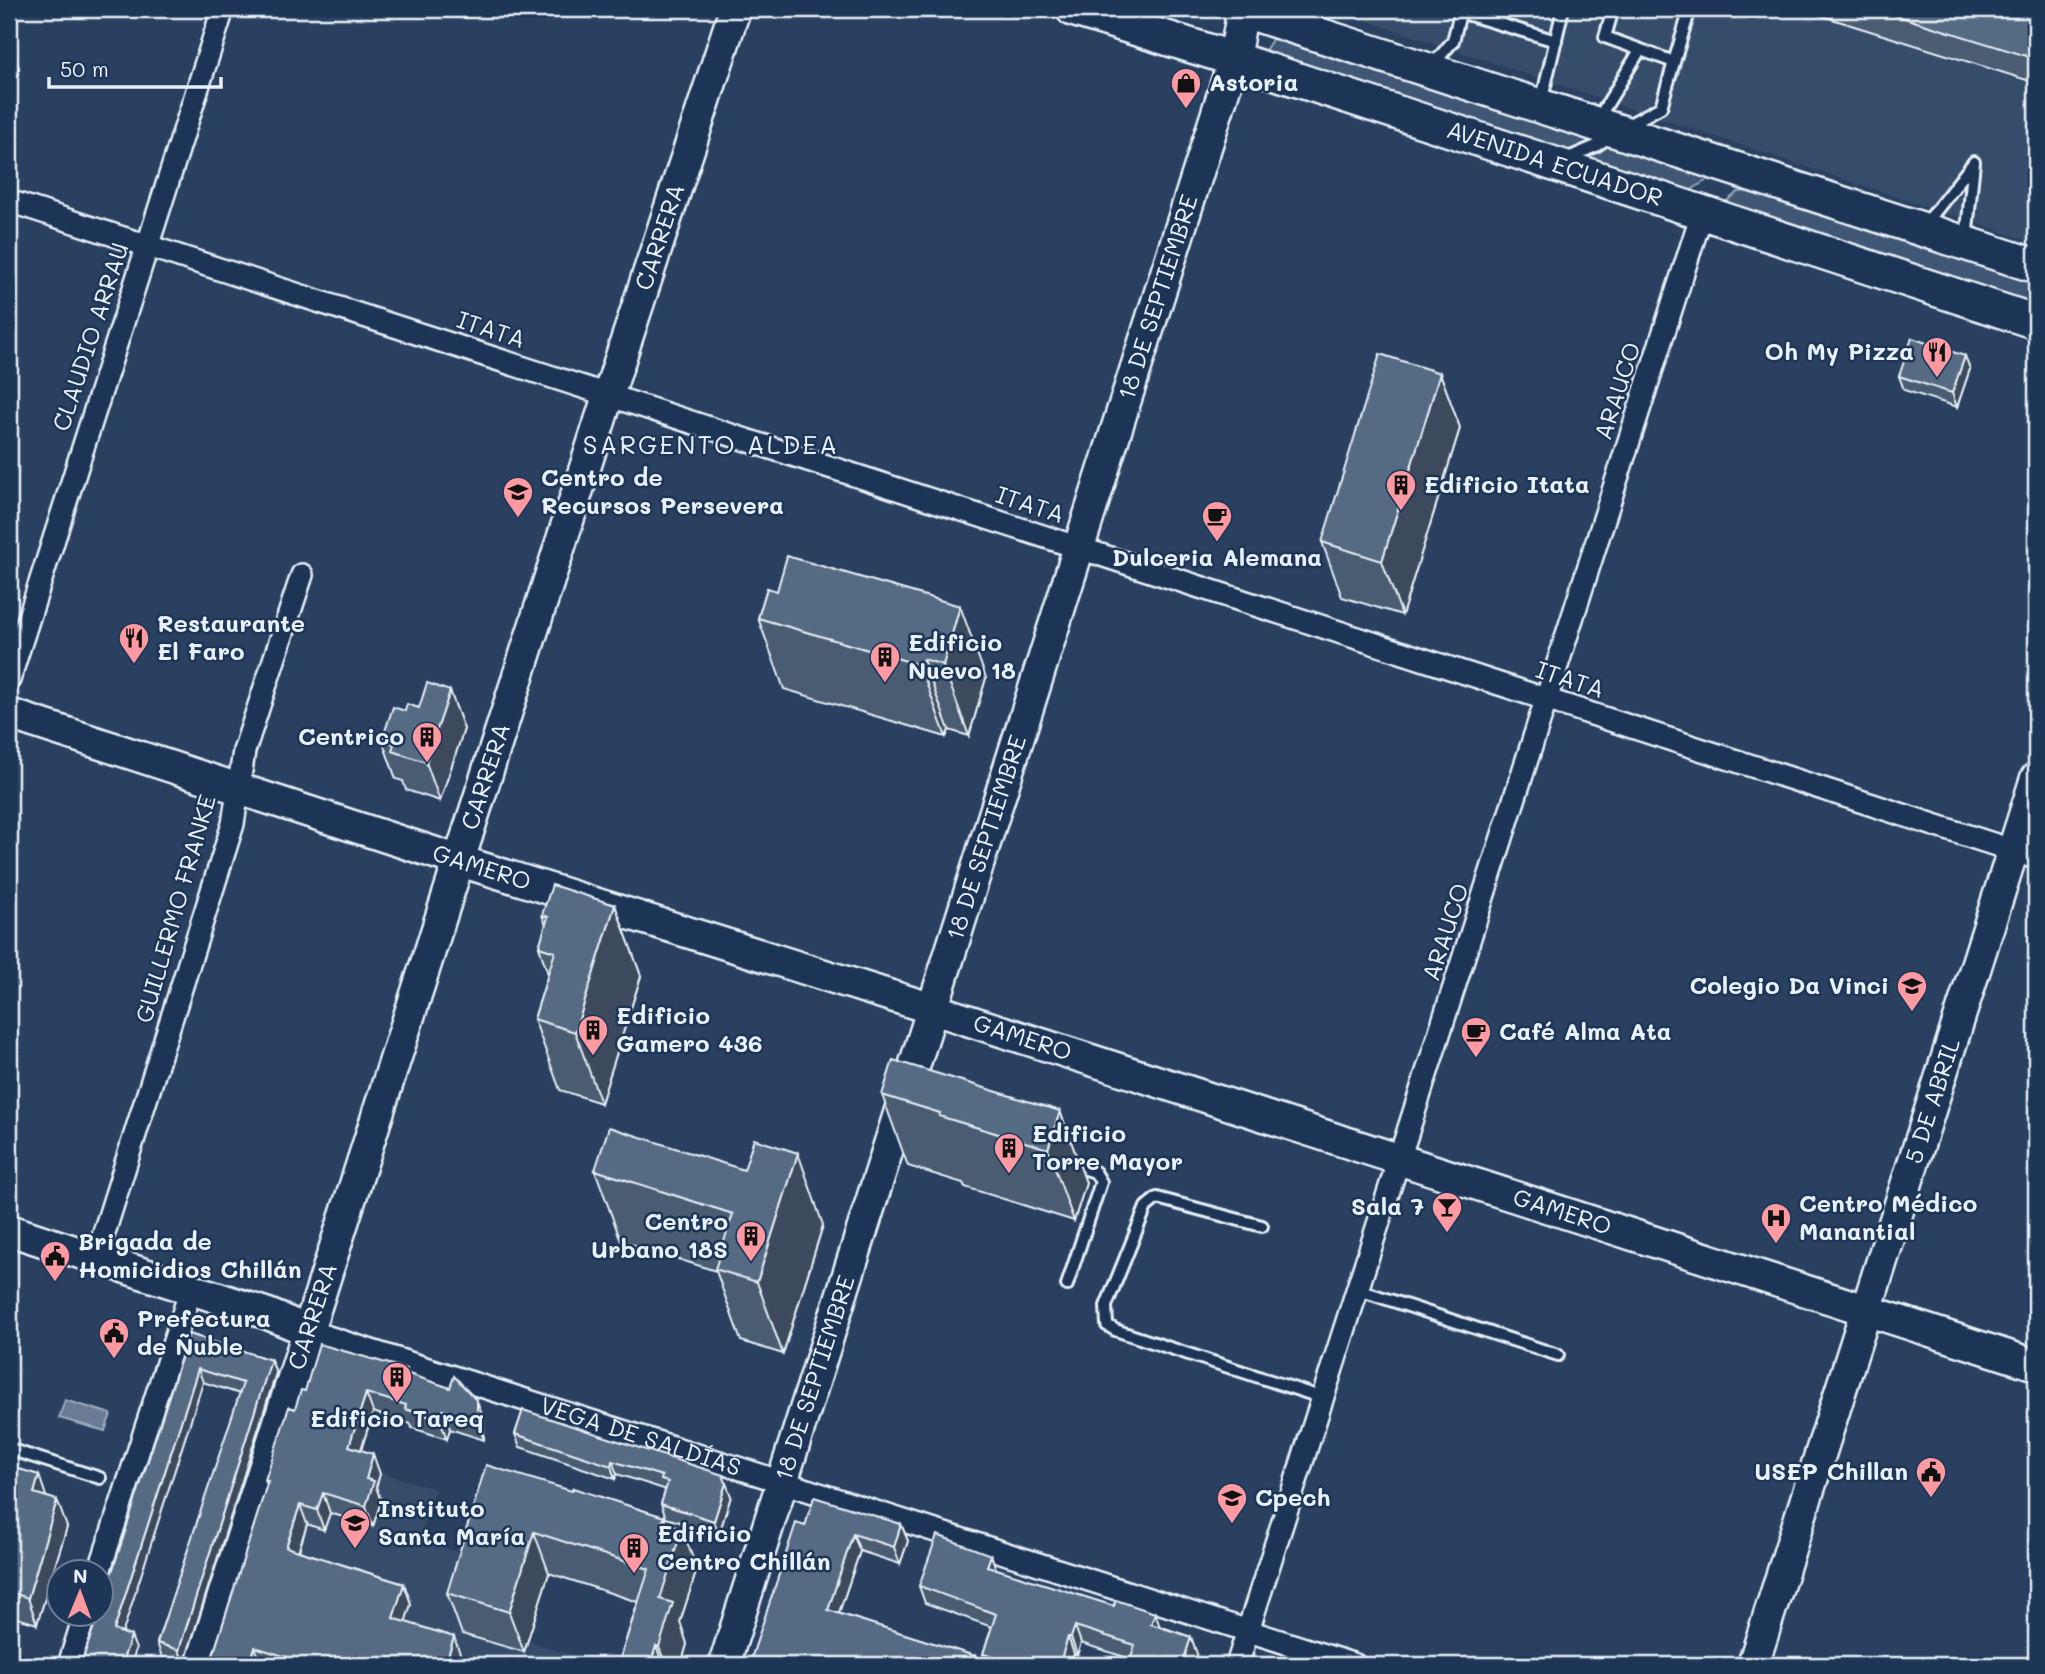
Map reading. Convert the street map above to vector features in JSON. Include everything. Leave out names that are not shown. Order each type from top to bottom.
[{"type":"main road","name":"AVENIDA ECUADOR","points":[[1073,9],[1234,59],[2036,322]]},
{"type":"main road","points":[[1242,9],[2036,266]]},
{"type":"main road","points":[[1702,213],[1710,200],[1721,191],[1746,181],[1769,179]]},
{"type":"street","name":"CLAUDIO ARRAU","points":[[9,680],[223,9]]},
{"type":"street","name":"CARRERA","points":[[201,1665],[608,396],[735,9]]},
{"type":"street","name":"18 DE SEPTIEMBRE","points":[[723,1665],[908,1110],[933,1009],[1234,59],[1242,9]]},
{"type":"street","name":"ITATA","points":[[9,201],[2025,854]]},
{"type":"street","name":"ARAUCO","points":[[1237,1665],[1401,1160],[1702,213]]},
{"type":"street","name":"GUILLERMO FRANKE","points":[[96,1258],[233,824],[244,751],[302,575]]},
{"type":"street","name":"GAMERO","points":[[9,714],[2036,1365]]},
{"type":"street","name":"5 DE ABRIL","points":[[1753,1665],[1866,1310],[2025,854],[2036,778]]},
{"type":"street","name":"VEGA DE SALDÍAS","points":[[9,1230],[281,1318],[309,1331],[1354,1665]]},
{"type":"street","points":[[104,1558],[191,1289]]},
{"type":"street","points":[[69,1665],[81,1628]]},
{"type":"lane","points":[[1540,106],[1563,9]]},
{"type":"lane","points":[[1614,9],[1605,37],[1674,62]]},
{"type":"lane","points":[[1607,127],[1661,107],[1690,9]]},
{"type":"lane","points":[[1428,69],[1453,41],[1461,10],[1556,41]]},
{"type":"lane","points":[[1541,161],[1579,155],[1596,146],[1640,50]]},
{"type":"lane","points":[[1922,229],[1974,162],[1966,243]]},
{"type":"lane","points":[[1056,1159],[1095,1172],[1101,1182],[1067,1285]]},
{"type":"lane","points":[[1262,1226],[1157,1198],[1146,1207],[1106,1306],[1107,1325],[1115,1330],[1323,1398]]},
{"type":"lane","points":[[1359,1290],[1558,1354]]},
{"type":"lane","points":[[9,1449],[100,1478]]},
{"type":"shaded area","points":[[1371,9],[2036,9],[2036,243],[1367,21]]},
{"type":"shaded area","points":[[1276,33],[1720,172],[1688,192],[1263,54]]},
{"type":"shaded area","points":[[1769,190],[2036,272],[2036,307],[1719,207],[1738,192]]},
{"type":"shaded area","points":[[65,1400],[111,1414],[105,1431],[59,1418]]},
{"type":"shaded area","name":"Instituto Santa María","points":[[292,1445],[435,1489],[419,1540],[483,1560],[564,1524],[528,1641],[592,1661],[590,1665],[223,1665]]},
{"type":"building","points":[[1875,9],[2036,9],[2036,59]]},
{"type":"building","points":[[1912,338],[1965,356],[1952,393],[1899,376]]},
{"type":"building","points":[[1380,354],[1440,373],[1382,561],[1322,542]]},
{"type":"building","points":[[787,556],[960,606],[943,665],[923,659],[920,665],[758,618],[767,588],[777,591]]},
{"type":"building","points":[[427,683],[450,691],[426,762],[392,751],[394,744],[382,740],[393,707],[405,711],[407,704],[419,708]]},
{"type":"building","points":[[552,885],[615,905],[575,1032],[534,1019],[555,952],[539,947],[548,917],[542,915]]},
{"type":"building","points":[[893,1060],[1060,1111],[1048,1149],[939,1116],[940,1113],[882,1095]]},
{"type":"building","points":[[609,1127],[744,1170],[754,1139],[798,1153],[757,1282],[715,1269],[733,1214],[595,1170]]},
{"type":"building","points":[[189,1334],[271,1360],[179,1650],[157,1643],[243,1383],[198,1369],[116,1624],[116,1560]]},
{"type":"building","points":[[319,1344],[407,1369],[406,1373],[450,1388],[454,1376],[477,1401],[477,1421],[443,1410],[440,1420],[405,1409],[406,1405],[366,1393],[349,1446],[373,1454],[366,1479],[374,1481],[366,1506],[323,1493],[317,1510],[300,1505],[286,1547],[404,1584],[393,1618],[454,1637],[445,1665],[312,1665],[255,1647],[249,1665],[210,1665],[289,1407],[295,1409],[301,1390],[305,1391]]},
{"type":"building","points":[[523,1410],[723,1475],[726,1483],[714,1521],[661,1504],[668,1482],[661,1480],[662,1476],[612,1461],[611,1466],[515,1434]]},
{"type":"building","points":[[486,1465],[572,1491],[573,1488],[664,1517],[662,1522],[682,1529],[660,1599],[673,1603],[659,1647],[656,1646],[650,1665],[618,1665],[649,1569],[534,1532],[509,1612],[447,1593]]},
{"type":"building","points":[[9,1466],[39,1475],[34,1493],[57,1500],[28,1598],[9,1592]]},
{"type":"building","points":[[814,1497],[901,1524],[894,1547],[853,1534],[828,1610],[975,1656],[972,1665],[749,1665],[796,1523],[805,1526]]},
{"type":"building","points":[[937,1535],[991,1555],[987,1566],[1114,1606],[1116,1600],[1155,1613],[1151,1624],[1191,1637],[1182,1665],[1129,1665],[1135,1645],[1075,1626],[1071,1637],[1068,1637],[1059,1665],[1020,1665],[983,1654],[996,1614],[919,1586]]},
{"type":"building","points":[[93,1628],[115,1628],[131,1636],[121,1665],[81,1665]]},
{"type":"building","points":[[1282,1657],[1304,1665],[1279,1665]]},
{"type":"place","name":"Astoria","points":[[1186,110]]},
{"type":"place","name":"Oh My Pizza","points":[[1937,379]]},
{"type":"place","name":"Edificio Itata","points":[[1401,512]]},
{"type":"place","name":"Centro de Recursos Persevera","points":[[518,519]]},
{"type":"place","name":"Dulceria Alemana","points":[[1217,543]]},
{"type":"place","name":"Restaurante El Faro","points":[[134,665]]},
{"type":"place","name":"Edificio Nuevo 18","points":[[885,684]]},
{"type":"place","name":"Centrico","points":[[427,764]]},
{"type":"place","name":"Colegio Da Vinci","points":[[1912,1013]]},
{"type":"place","name":"Edificio Gamero 436","points":[[593,1057]]},
{"type":"place","name":"Café Alma Ata","points":[[1476,1059]]},
{"type":"place","name":"Edificio Torre Mayor","points":[[1009,1175]]},
{"type":"place","name":"Sala 7","points":[[1447,1234]]},
{"type":"place","name":"Centro Médico Manantial","points":[[1776,1245]]},
{"type":"place","name":"Centro Urbano 18S","points":[[751,1263]]},
{"type":"place","name":"Brigada de Homicidios Chillán","points":[[55,1283]]},
{"type":"place","name":"Prefectura de Ñuble","points":[[114,1360]]},
{"type":"place","name":"Edificio Tareq","points":[[397,1404]]},
{"type":"place","name":"USEP Chillan","points":[[1931,1499]]},
{"type":"place","name":"Cpech","points":[[1232,1525]]},
{"type":"place","name":"Instituto Santa María","points":[[355,1550]]},
{"type":"place","name":"Edificio Centro Chillán","points":[[634,1575]]},
{"type":"district","name":"SARGENTO ALDEA","points":[[711,445]]}]
